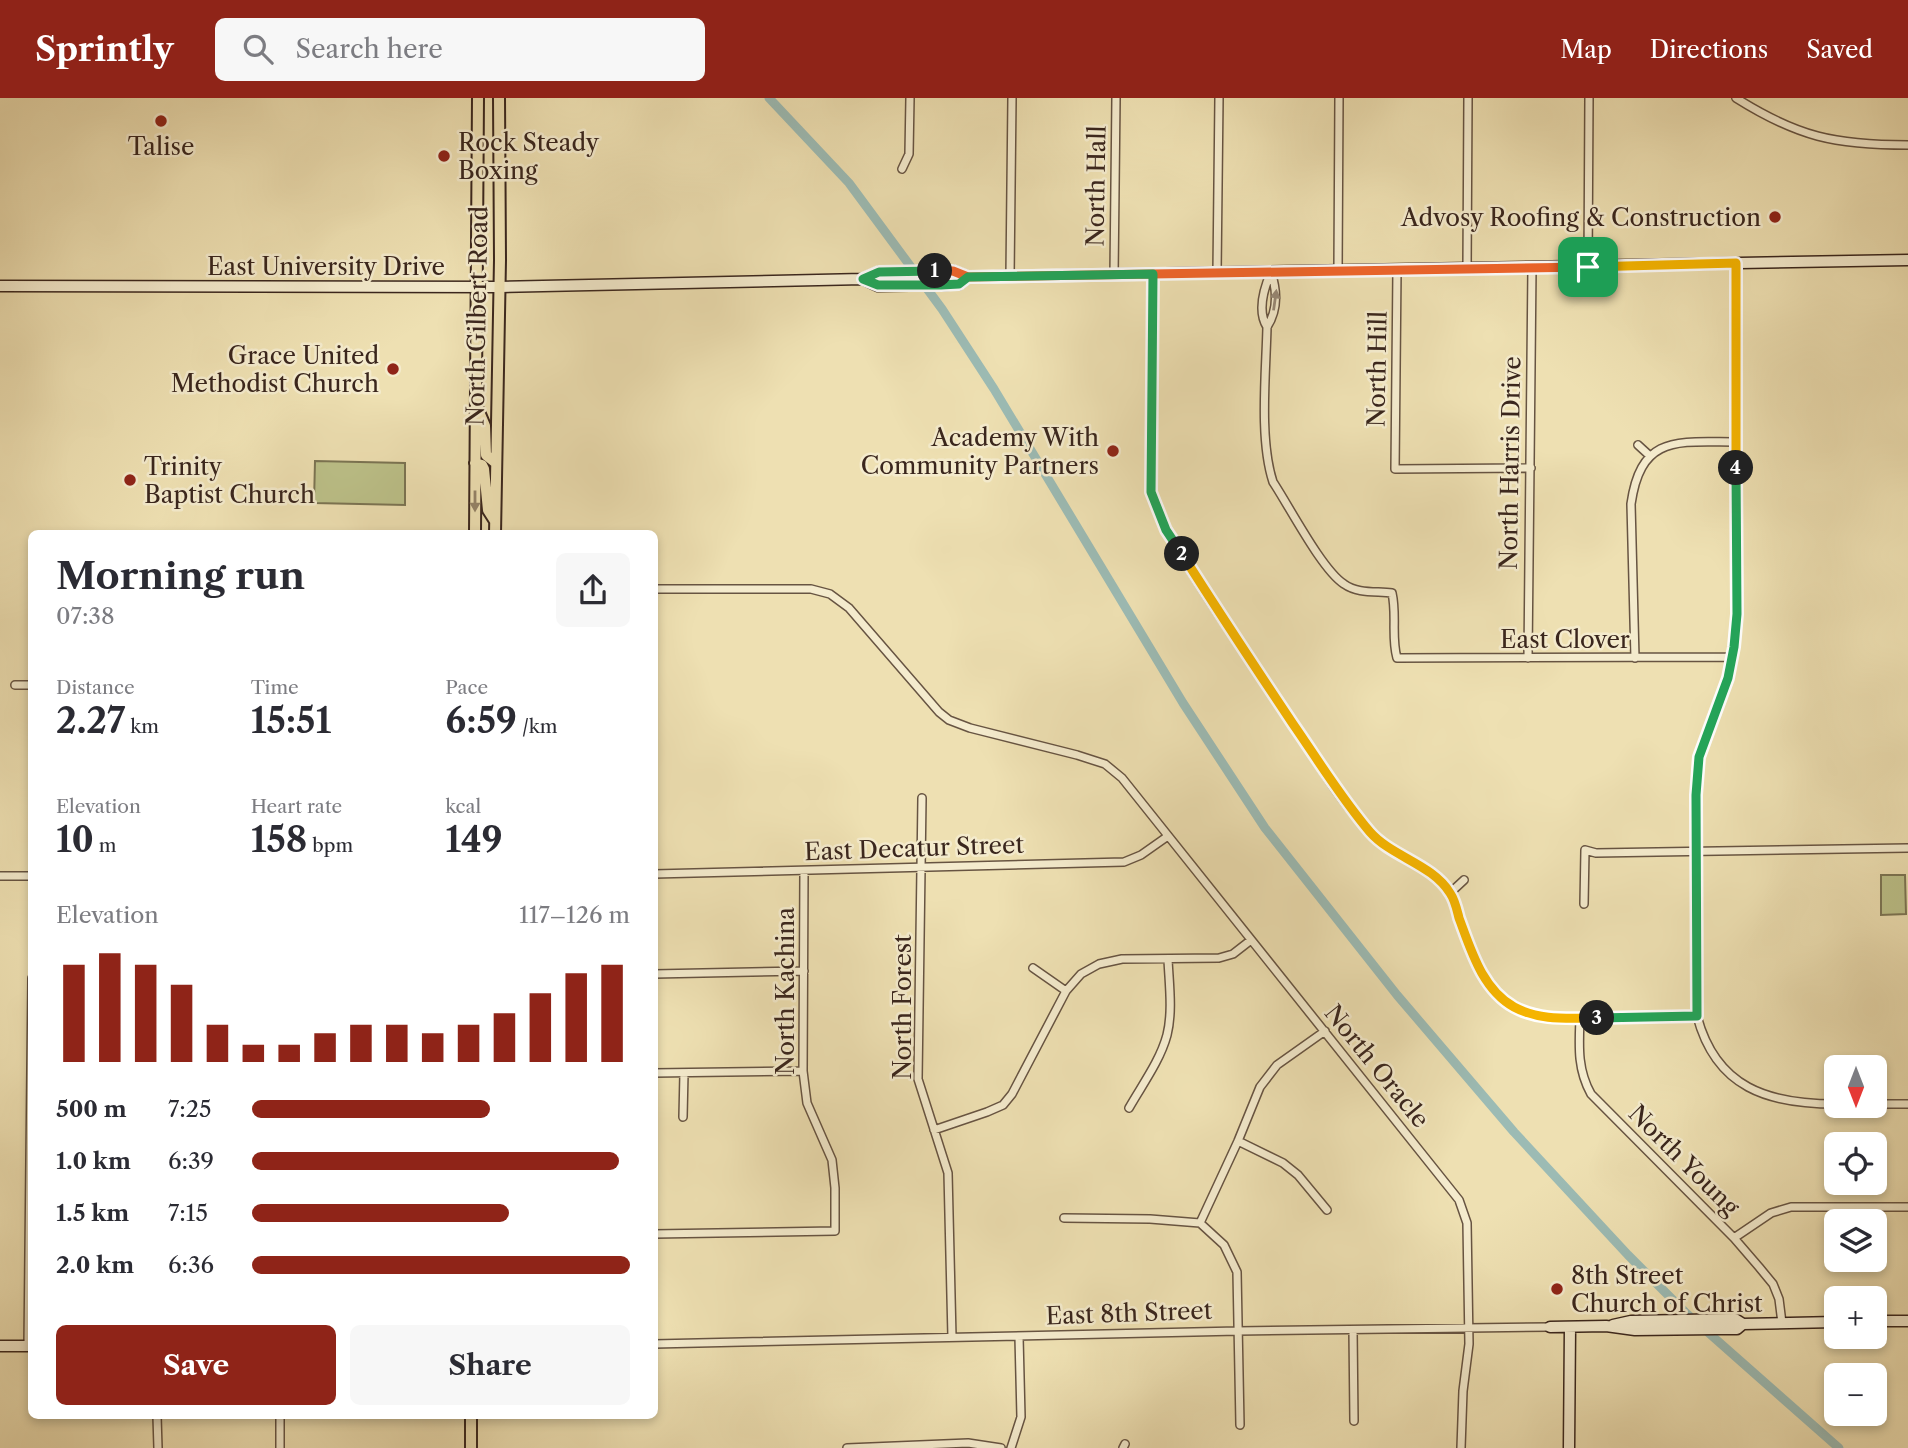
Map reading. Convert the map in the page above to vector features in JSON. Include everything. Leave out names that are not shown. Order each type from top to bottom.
[{"type":"main road","name":"North Gilbert Road","points":[[475,530],[478,98]]},
{"type":"main road","name":"North Gilbert Road","points":[[495,530],[500,287],[499,98]]},
{"type":"main road","points":[[477,130],[499,131]]},
{"type":"main road","name":"East University Drive","points":[[0,286],[500,287],[863,279],[879,272],[930,271],[953,271],[968,277],[1908,260]]},
{"type":"main road","name":"East University Drive","points":[[863,279],[878,285],[941,285],[959,284],[968,277]]},
{"type":"main road","points":[[476,405],[485,426],[486,455],[496,463]]},
{"type":"main road","points":[[475,463],[482,465],[484,469],[488,510],[495,521]]},
{"type":"main road","name":"East 8th Street","points":[[1605,1326],[1631,1321],[1677,1320],[1735,1319],[1743,1324],[1824,1322]]},
{"type":"main road","points":[[1887,1321],[1908,1321]]},
{"type":"main road","name":"East 8th Street","points":[[1550,1327],[1737,1329],[1743,1324]]},
{"type":"main road","points":[[1569,1448],[1570,1327]]},
{"type":"main road","points":[[0,1346],[28,1346]]},
{"type":"main road","points":[[471,1419],[471,1448]]},
{"type":"street","points":[[902,169],[909,154],[910,98]]},
{"type":"street","points":[[1010,276],[1012,98]]},
{"type":"street","name":"North Hall","points":[[1114,275],[1116,98]]},
{"type":"street","points":[[1217,272],[1219,98]]},
{"type":"street","points":[[1338,271],[1339,98]]},
{"type":"street","points":[[1467,268],[1468,98]]},
{"type":"street","points":[[1588,267],[1589,98]]},
{"type":"street","points":[[1736,98],[1789,128],[1832,141],[1908,145]]},
{"type":"street","points":[[1736,263],[1737,614],[1733,657],[1724,690],[1699,757],[1696,795],[1697,1016],[1702,1035],[1714,1057],[1729,1074],[1747,1088],[1793,1102],[1824,1103]]},
{"type":"street","name":"North Harris Drive","points":[[1528,658],[1532,267]]},
{"type":"street","name":"North Hill","points":[[1397,270],[1395,468],[1531,468]]},
{"type":"street","points":[[1271,272],[1277,289],[1271,320],[1266,327],[1262,320],[1264,289],[1271,272]]},
{"type":"street","points":[[1153,274],[1151,492],[1166,530],[1340,795],[1372,834],[1423,869],[1450,893],[1472,952],[1486,980],[1498,995],[1513,1007],[1534,1015],[1553,1018],[1697,1016]]},
{"type":"street","name":"East Clover","points":[[1266,327],[1266,446],[1273,482],[1337,578],[1345,585],[1364,592],[1392,593],[1394,648],[1397,658],[1733,657]]},
{"type":"street","points":[[1634,658],[1631,503],[1634,480],[1642,464],[1656,450],[1674,444],[1736,442]]},
{"type":"street","points":[[1638,444],[1650,456]]},
{"type":"street","name":"North Oracle","points":[[658,589],[811,589],[830,594],[849,608],[939,712],[949,720],[1105,764],[1122,778],[1459,1200],[1467,1223],[1469,1329],[1461,1448]]},
{"type":"street","points":[[15,685],[28,685]]},
{"type":"street","name":"North Forest","points":[[922,798],[918,1079],[948,1173],[952,1337]]},
{"type":"street","name":"East Decatur Street","points":[[658,874],[1124,862],[1140,855],[1168,836]]},
{"type":"street","points":[[1584,904],[1585,850],[1597,853],[1908,848]]},
{"type":"street","name":"North Kachina","points":[[658,1234],[835,1230],[832,1160],[807,1103],[803,1071],[804,872]]},
{"type":"street","points":[[0,876],[28,876]]},
{"type":"street","points":[[1450,893],[1464,880]]},
{"type":"street","points":[[934,1130],[1003,1105],[1012,1094],[1066,991],[1081,974],[1099,964],[1122,958],[1219,958],[1233,954],[1251,940]]},
{"type":"street","points":[[1129,1108],[1161,1052],[1168,1033],[1168,958]]},
{"type":"street","points":[[1033,968],[1066,991]]},
{"type":"street","points":[[658,974],[804,971]]},
{"type":"street","name":"North Young","points":[[1580,1018],[1579,1063],[1583,1080],[1591,1094],[1734,1238],[1773,1284],[1779,1298],[1782,1323]]},
{"type":"street","points":[[1200,1223],[1260,1087],[1277,1065],[1325,1031]]},
{"type":"street","points":[[658,1073],[803,1071]]},
{"type":"street","points":[[683,1117],[684,1073]]},
{"type":"street","points":[[1887,1104],[1908,1104]]},
{"type":"street","points":[[1238,1141],[1283,1163],[1298,1175],[1326,1210]]},
{"type":"street","points":[[1734,1238],[1771,1213],[1791,1207],[1908,1207]]},
{"type":"street","points":[[1064,1218],[1150,1219],[1200,1223],[1224,1245],[1237,1272],[1240,1425]]},
{"type":"street","name":"East 8th Street","points":[[658,1344],[1550,1327]]},
{"type":"street","points":[[1353,1330],[1354,1421]]},
{"type":"street","points":[[1011,1448],[1021,1417],[1019,1337]]},
{"type":"street","points":[[158,1419],[158,1448]]},
{"type":"street","points":[[280,1419],[280,1448]]},
{"type":"street","points":[[847,1448],[968,1443],[1001,1448]]},
{"type":"green space","points":[[315,461],[405,463],[405,505],[314,503]]},
{"type":"green space","points":[[1881,875],[1905,875],[1906,914],[1881,915]]},
{"type":"waterway","points":[[769,98],[849,183],[942,309],[994,389],[1183,703],[1265,828],[1397,995],[1514,1132],[1628,1255],[1685,1312],[1839,1448]]},
{"type":"place","name":"Talise","points":[[161,121]]},
{"type":"place","name":"Rock Steady Boxing","points":[[444,156]]},
{"type":"place","name":"Advosy Roofing & Construction","points":[[1775,217]]},
{"type":"place","name":"Grace United Methodist Church","points":[[393,369]]},
{"type":"place","name":"Academy With Community Partners","points":[[1113,451]]},
{"type":"place","name":"Trinity Baptist Church","points":[[130,480]]},
{"type":"place","name":"8th Street Church of Christ","points":[[1557,1289]]},
{"type":"route","points":[[1588,267],[1451,268],[1391,270],[1217,272],[1114,275],[968,277],[953,271],[937,271],[879,272],[863,279],[878,285],[941,285],[959,284],[968,277],[1010,276],[1114,275],[1153,274],[1150,481],[1158,513],[1226,624],[1340,795],[1372,834],[1423,869],[1450,893],[1472,952],[1486,980],[1498,995],[1513,1007],[1534,1015],[1553,1018],[1686,1018],[1697,1016],[1696,795],[1699,757],[1728,678],[1736,633],[1736,263],[1588,267]]}]
